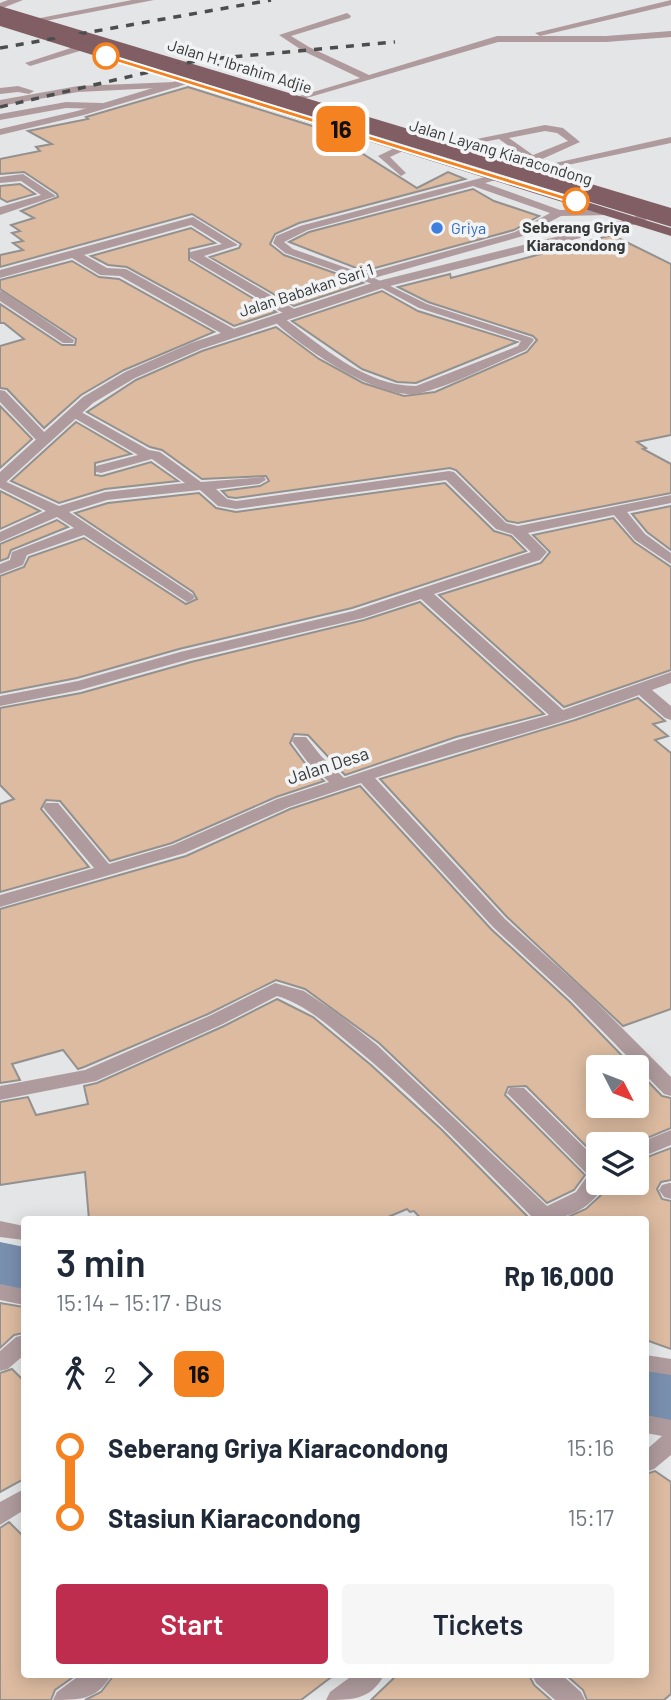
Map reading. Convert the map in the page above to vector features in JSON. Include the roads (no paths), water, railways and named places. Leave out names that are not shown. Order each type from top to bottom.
[{"type":"main road","name":"Jalan H. Ibrahim Adjie","points":[[0,8],[447,146],[535,165],[665,211]]},
{"type":"main road","name":"Jalan Layang Kiaracondong","points":[[0,15],[671,221]]},
{"type":"main road","name":"Jalan H. Ibrahim Adjie","points":[[0,23],[131,64],[181,83],[671,232]]},
{"type":"main road","points":[[131,64],[154,56]]},
{"type":"main road","points":[[372,139],[392,129]]},
{"type":"street","points":[[0,8],[18,0]]},
{"type":"street","points":[[35,20],[149,0]]},
{"type":"street","points":[[0,132],[181,83]]},
{"type":"street","points":[[535,165],[671,139]]},
{"type":"street","points":[[0,180],[23,177],[50,196],[48,199],[0,211]]},
{"type":"street","name":"Jalan Babakan Sari 1","points":[[0,482],[88,400],[130,375],[231,332],[382,284],[636,221],[665,211]]},
{"type":"street","points":[[0,274],[193,221],[232,244],[194,255],[292,313]]},
{"type":"street","points":[[74,254],[104,272],[122,272],[231,332]]},
{"type":"street","points":[[0,295],[68,340]]},
{"type":"street","points":[[0,394],[44,440]]},
{"type":"street","points":[[0,701],[79,685],[186,655],[358,615],[535,557],[540,552],[517,531],[501,526],[449,475],[236,505],[223,503],[153,455],[74,412]]},
{"type":"street","points":[[101,470],[153,455]]},
{"type":"street","points":[[0,538],[58,511],[105,496],[259,480]]},
{"type":"street","points":[[0,482],[58,511],[187,597]]},
{"type":"street","points":[[517,531],[671,499]]},
{"type":"street","points":[[617,510],[640,537],[671,560]]},
{"type":"street","points":[[0,570],[18,562],[17,555],[22,552],[83,530]]},
{"type":"street","points":[[425,594],[560,716]]},
{"type":"street","name":"Jalan Desa","points":[[0,901],[179,849],[283,803],[340,783],[560,716],[671,677]]},
{"type":"street","points":[[642,689],[671,715]]},
{"type":"street","points":[[300,741],[315,760],[340,783]]},
{"type":"street","points":[[364,776],[499,923],[579,996],[671,1089]]},
{"type":"street","points":[[52,807],[106,870]]},
{"type":"street","points":[[0,1093],[89,1076],[226,1015],[275,989],[284,988],[295,992],[339,1023],[398,1073],[545,1216]]},
{"type":"street","points":[[517,1093],[586,1162]]},
{"type":"street","points":[[649,1147],[671,1137]]},
{"type":"street","points":[[548,1216],[572,1205],[586,1193]]},
{"type":"street","points":[[0,1229],[21,1232]]},
{"type":"street","points":[[0,1292],[21,1296]]},
{"type":"street","points":[[0,1363],[21,1346]]},
{"type":"street","points":[[649,1363],[671,1367]]},
{"type":"street","points":[[649,1425],[671,1429]]},
{"type":"street","points":[[649,1460],[671,1442]]},
{"type":"street","points":[[0,1515],[21,1500]]},
{"type":"street","points":[[66,1700],[93,1678]]},
{"type":"street","points":[[548,1678],[572,1700]]},
{"type":"lane","points":[[511,39],[671,2]]},
{"type":"lane","points":[[347,16],[284,35],[306,49],[366,77]]},
{"type":"lane","points":[[296,100],[486,41],[606,39],[671,34]]},
{"type":"lane","points":[[30,63],[80,48]]},
{"type":"lane","points":[[0,103],[38,94],[78,89],[181,83]]},
{"type":"lane","points":[[0,91],[18,89],[38,94]]},
{"type":"lane","points":[[0,117],[66,105],[102,106]]},
{"type":"lane","points":[[447,146],[553,129],[560,130],[575,142],[535,165],[503,138]]},
{"type":"lane","points":[[401,148],[383,156],[401,173]]},
{"type":"lane","points":[[277,318],[367,380],[405,391],[418,390],[522,348],[528,342],[423,306],[382,284],[289,251],[278,243],[279,238],[304,229],[496,177]]},
{"type":"lane","points":[[477,184],[559,213],[609,212]]},
{"type":"lane","points":[[364,277],[520,234],[559,213]]},
{"type":"waterway","points":[[0,1266],[21,1270]]},
{"type":"waterway","points":[[649,1397],[671,1401]]},
{"type":"railway","points":[[0,48],[271,0]]},
{"type":"railway","points":[[0,107],[200,60],[395,42]]},
{"type":"place","name":"Seberang Griya Kiaracondong","points":[[576,201]]},
{"type":"place","name":"Griya","points":[[437,228]]}]
